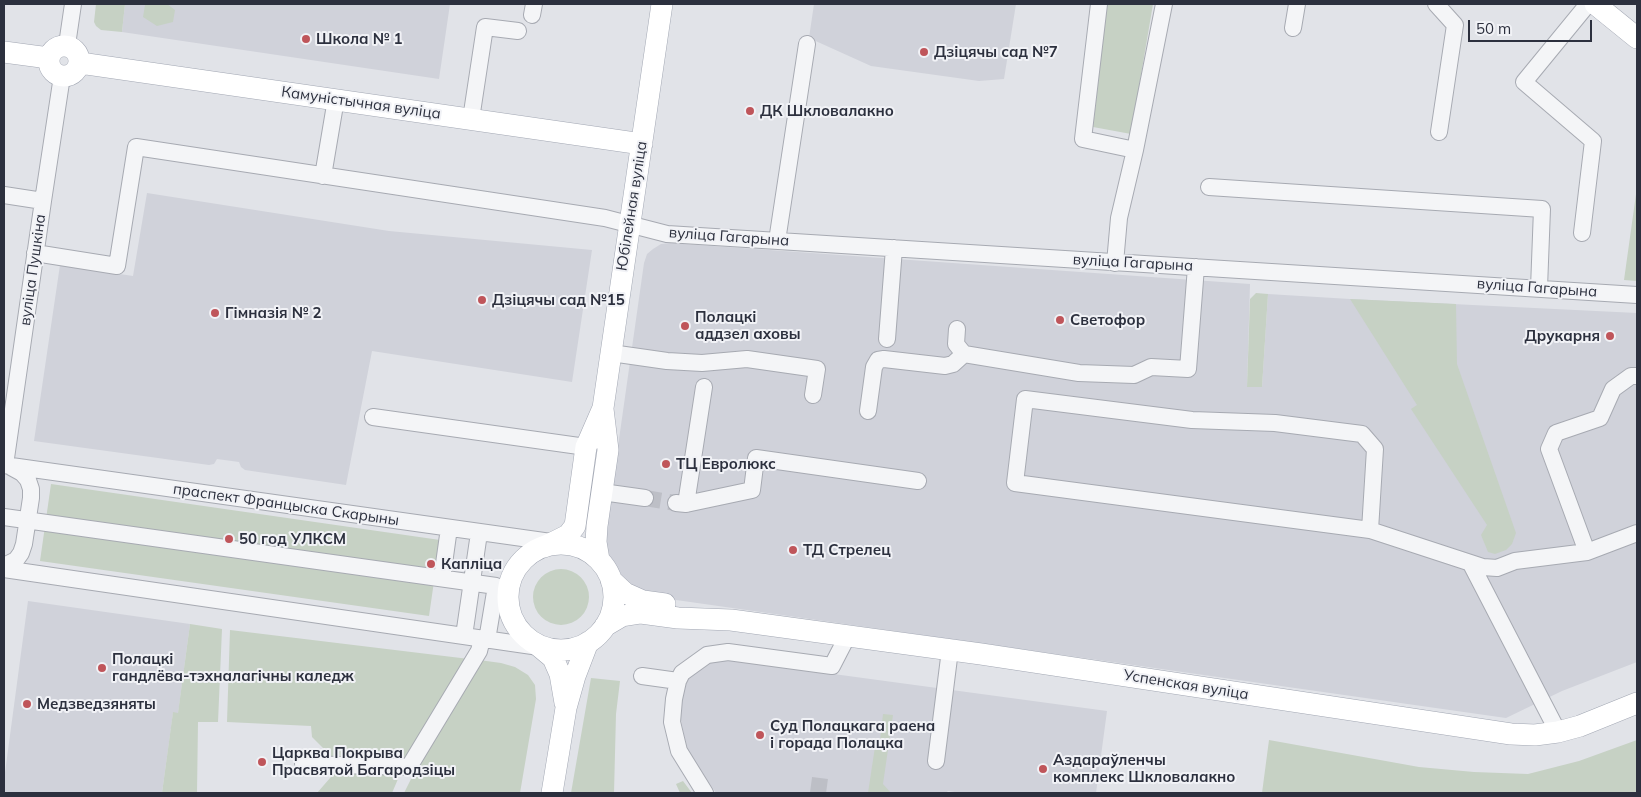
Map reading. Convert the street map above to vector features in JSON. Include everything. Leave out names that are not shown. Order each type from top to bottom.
[{"type":"main road","name":"Юбілейная вуліца","points":[[599,560],[596,542],[608,450],[603,408],[662,4]]},
{"type":"main road","points":[[1595,4],[1637,38]]},
{"type":"main road","points":[[67,45],[77,52],[80,63],[74,73],[62,76],[52,70],[49,58],[55,48],[67,45]]},
{"type":"main road","points":[[4,52],[49,58]]},
{"type":"main road","name":"Камуністычная вуліца","points":[[80,63],[642,144]]},
{"type":"main road","name":"Юбілейная вуліца","points":[[555,545],[568,535],[574,526],[586,447],[603,408]]},
{"type":"main road","points":[[542,646],[566,649],[578,647],[588,642],[598,635],[605,626],[614,604],[611,580],[606,570],[599,560],[579,548],[555,545],[534,552],[520,564],[511,578],[508,590],[508,602],[516,624],[523,634],[542,646],[552,658],[560,674],[566,708]]},
{"type":"main road","name":"Успенская вуліца","points":[[611,580],[625,593],[643,600],[730,620]]},
{"type":"main road","name":"Успенская вуліца","points":[[605,626],[622,616],[641,613],[678,618],[730,620],[848,635],[1511,734],[1535,735],[1558,732],[1580,726],[1637,703]]},
{"type":"main road","points":[[552,793],[566,708],[575,676],[588,642]]},
{"type":"street","points":[[67,45],[73,4]]},
{"type":"street","points":[[1100,4],[1083,139],[1135,150]]},
{"type":"street","points":[[1115,263],[1119,218],[1135,150],[1164,4]]},
{"type":"street","points":[[1293,28],[1297,4]]},
{"type":"street","points":[[1436,4],[1456,25],[1439,132]]},
{"type":"street","points":[[1582,233],[1593,140],[1524,82],[1588,4]]},
{"type":"street","points":[[471,119],[485,27],[518,31]]},
{"type":"street","points":[[777,241],[806,44]]},
{"type":"street","name":"вуліца Пушкіна","points":[[4,465],[10,392],[35,253],[62,76]]},
{"type":"street","points":[[323,176],[336,99]]},
{"type":"street","name":"вуліца Гагарына","points":[[35,253],[117,266],[136,147],[605,218],[667,234],[1637,294]]},
{"type":"street","points":[[1209,187],[1542,209],[1538,288]]},
{"type":"street","points":[[4,195],[43,201]]},
{"type":"street","points":[[887,339],[894,248]]},
{"type":"street","points":[[957,329],[956,344],[964,354],[1079,373],[1134,375],[1151,367],[1188,369],[1196,267]]},
{"type":"street","points":[[611,353],[667,361],[702,363],[747,359],[816,369],[813,395]]},
{"type":"street","points":[[868,411],[874,366],[878,360],[884,359],[945,366],[952,364],[964,354]]},
{"type":"street","points":[[1587,552],[1549,449],[1556,432],[1600,418],[1613,388],[1631,376],[1637,376]]},
{"type":"street","points":[[704,387],[681,503],[752,490],[756,458],[918,481]]},
{"type":"street","points":[[1370,530],[1375,449],[1362,434],[1275,423],[1192,420],[1025,399],[1015,483],[1370,530],[1483,567],[1498,568],[1515,561],[1587,552],[1637,533]]},
{"type":"street","points":[[373,417],[586,447]]},
{"type":"street","points":[[4,465],[22,473],[28,480],[31,489],[28,521],[21,553],[16,560],[4,568]]},
{"type":"street","name":"праспект Францыска Скарыны","points":[[4,465],[449,528],[555,545]]},
{"type":"street","points":[[602,492],[645,498]]},
{"type":"street","points":[[4,518],[496,586],[485,639],[409,767],[303,764]]},
{"type":"street","points":[[442,578],[449,528]]},
{"type":"street","points":[[464,636],[479,533]]},
{"type":"street","points":[[1471,564],[1558,732]]},
{"type":"street","points":[[4,568],[542,646]]},
{"type":"street","points":[[705,793],[679,751],[672,722],[674,699],[678,680],[682,673],[707,655],[728,652],[832,666],[848,635]]},
{"type":"street","points":[[936,761],[950,650]]},
{"type":"street","points":[[642,676],[678,680]]},
{"type":"shaded area","name":"Школа № 1","points":[[125,4],[450,4],[439,79],[122,32]]},
{"type":"shaded area","name":"Дзіцячы сад №7","points":[[814,4],[1016,4],[1004,79],[979,81],[871,66],[809,38]]},
{"type":"shaded area","name":"Гімназія № 2","points":[[147,193],[389,231],[592,250],[572,382],[372,351],[346,485],[245,470],[239,462],[217,459],[214,464],[209,465],[34,441],[60,265],[133,276]]},
{"type":"shaded area","points":[[670,243],[1250,284],[1247,387],[1262,387],[1268,294],[1637,313],[1637,662],[1562,691],[1506,718],[648,596],[618,577],[606,553],[605,538],[644,263],[647,254],[653,249],[661,244]]},
{"type":"shaded area","name":"Полацкі гандлёва-тэхналагічны каледж","points":[[28,601],[190,624],[178,714],[173,713],[162,793],[4,793],[4,780]]},
{"type":"shaded area","points":[[730,660],[1107,711],[1096,793],[961,793],[948,791],[946,793],[716,793],[687,750],[681,720],[681,699],[688,677],[711,662]]},
{"type":"green space","points":[[96,4],[125,4],[122,32],[101,30],[96,26],[94,22]]},
{"type":"green space","points":[[167,4],[175,10],[173,22],[157,26],[143,17],[145,5]]},
{"type":"green space","points":[[1107,4],[1153,4],[1131,134],[1093,127]]},
{"type":"green space","points":[[1637,187],[1637,281],[1624,280]]},
{"type":"green space","points":[[1256,293],[1268,294],[1262,387],[1247,387],[1250,299]]},
{"type":"green space","points":[[1350,299],[1456,304],[1457,364],[1516,533],[1512,544],[1506,550],[1495,554],[1488,552],[1481,535],[1487,525],[1411,409],[1417,405]]},
{"type":"green space","points":[[51,484],[440,540],[429,616],[40,561]]},
{"type":"green space","points":[[561,569],[572,571],[581,577],[587,586],[589,597],[587,608],[581,617],[572,623],[561,625],[550,623],[541,617],[535,608],[533,597],[535,586],[541,577],[550,571]]},
{"type":"green space","points":[[190,624],[222,629],[218,722],[198,722],[197,793],[162,793],[173,712],[178,713]]},
{"type":"green space","points":[[230,630],[469,659],[412,753],[401,762],[343,762],[331,756],[312,737],[311,726],[227,722]]},
{"type":"green space","points":[[479,660],[515,667],[528,675],[535,685],[536,699],[520,793],[404,793],[420,761]]},
{"type":"green space","points":[[591,678],[620,681],[616,714],[614,793],[571,793]]},
{"type":"green space","points":[[883,714],[893,715],[883,784],[891,793],[868,793],[876,740],[880,740]]},
{"type":"green space","points":[[1269,740],[1419,767],[1528,774],[1579,761],[1637,740],[1637,793],[1262,793]]},
{"type":"green space","points":[[337,770],[401,772],[392,793],[317,793]]},
{"type":"green space","points":[[683,781],[692,793],[680,793],[676,784]]},
{"type":"tunnel","points":[[645,498],[676,503]]},
{"type":"tunnel","points":[[818,793],[820,778]]},
{"type":"place","name":"Школа № 1","points":[[306,39]]},
{"type":"place","name":"Дзіцячы сад №7","points":[[924,52]]},
{"type":"place","name":"ДК Шкловалакно","points":[[750,111]]},
{"type":"place","name":"Дзіцячы сад №15","points":[[482,300]]},
{"type":"place","name":"Гімназія № 2","points":[[215,313]]},
{"type":"place","name":"Светофор","points":[[1060,320]]},
{"type":"place","name":"Полацкі аддзел аховы","points":[[685,326]]},
{"type":"place","name":"Друкарня","points":[[1610,336]]},
{"type":"place","name":"ТЦ Евролюкс","points":[[666,464]]},
{"type":"place","name":"50 год УЛКСМ","points":[[229,539]]},
{"type":"place","name":"ТД Стрелец","points":[[793,550]]},
{"type":"place","name":"Капліца","points":[[431,564]]},
{"type":"place","name":"Полацкі гандлёва-тэхналагічны каледж","points":[[102,668]]},
{"type":"place","name":"Медзведзяняты","points":[[27,704]]},
{"type":"place","name":"Суд Полацкага раена і горада Полацка","points":[[760,735]]},
{"type":"place","name":"Царква Покрыва Прасвятой Багародзіцы","points":[[262,762]]},
{"type":"place","name":"Аздараўленчы комплекс Шкловалакно","points":[[1043,769]]}]
